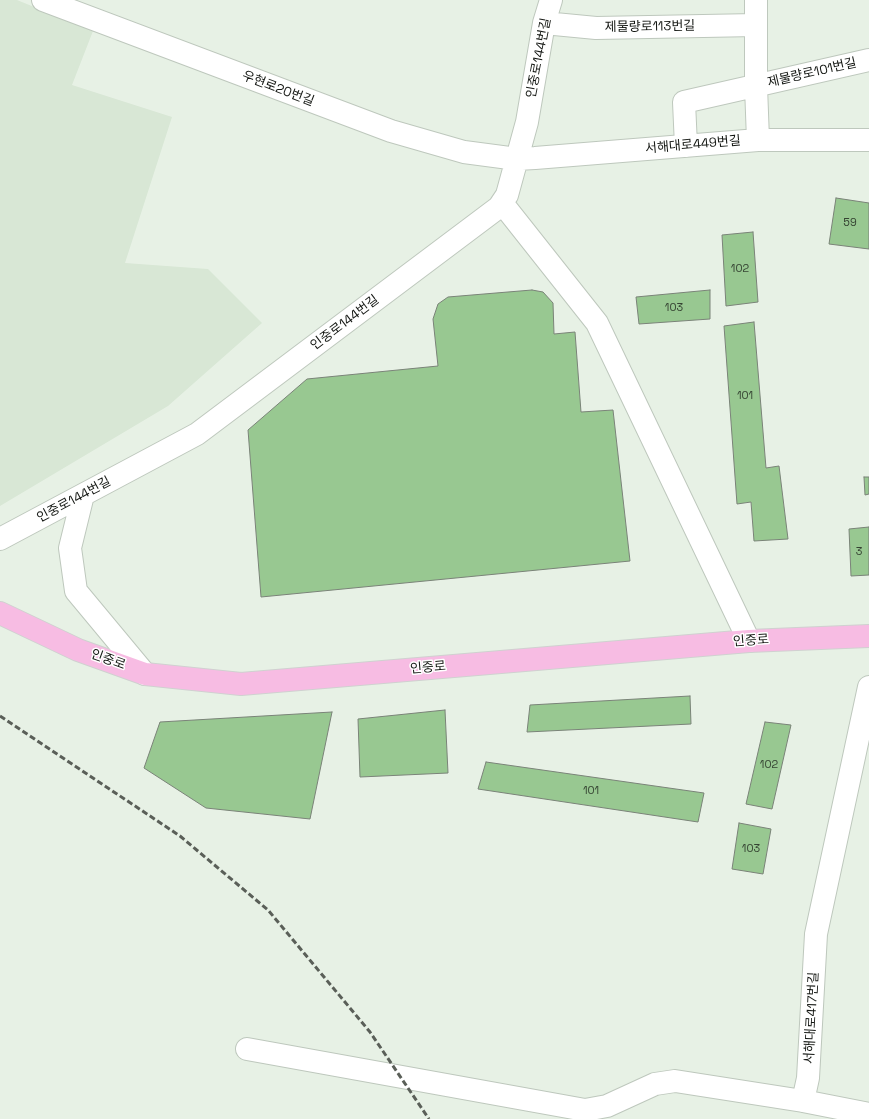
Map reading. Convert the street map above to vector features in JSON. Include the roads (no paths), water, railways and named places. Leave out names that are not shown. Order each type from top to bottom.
[{"type":"main road","name":"인중로","points":[[0,613],[78,650],[145,674],[242,684],[749,641],[869,636]]},
{"type":"street","name":"우현로20번길","points":[[43,0],[391,131],[464,152],[517,158]]},
{"type":"street","name":"인중로144번길","points":[[0,539],[197,434],[493,212],[502,203],[507,195],[527,122],[544,23],[551,0]]},
{"type":"street","points":[[756,0],[756,86],[758,140]]},
{"type":"street","name":"제물량로113번길","points":[[544,23],[596,28],[756,25]]},
{"type":"street","name":"제물량로101번길","points":[[686,146],[684,102],[869,60]]},
{"type":"street","name":"서해대로449번길","points":[[517,158],[758,140],[869,140]]},
{"type":"street","points":[[502,203],[596,323],[749,641]]},
{"type":"street","points":[[83,495],[70,548],[76,592],[145,674]]},
{"type":"street","name":"서해대로417번길","points":[[803,1101],[808,1078],[816,934],[869,687]]},
{"type":"street","points":[[247,1049],[585,1110],[607,1106],[655,1084],[675,1081],[803,1101],[869,1114]]},
{"type":"railway","points":[[0,716],[180,836],[268,910],[370,1032],[429,1119]]}]
